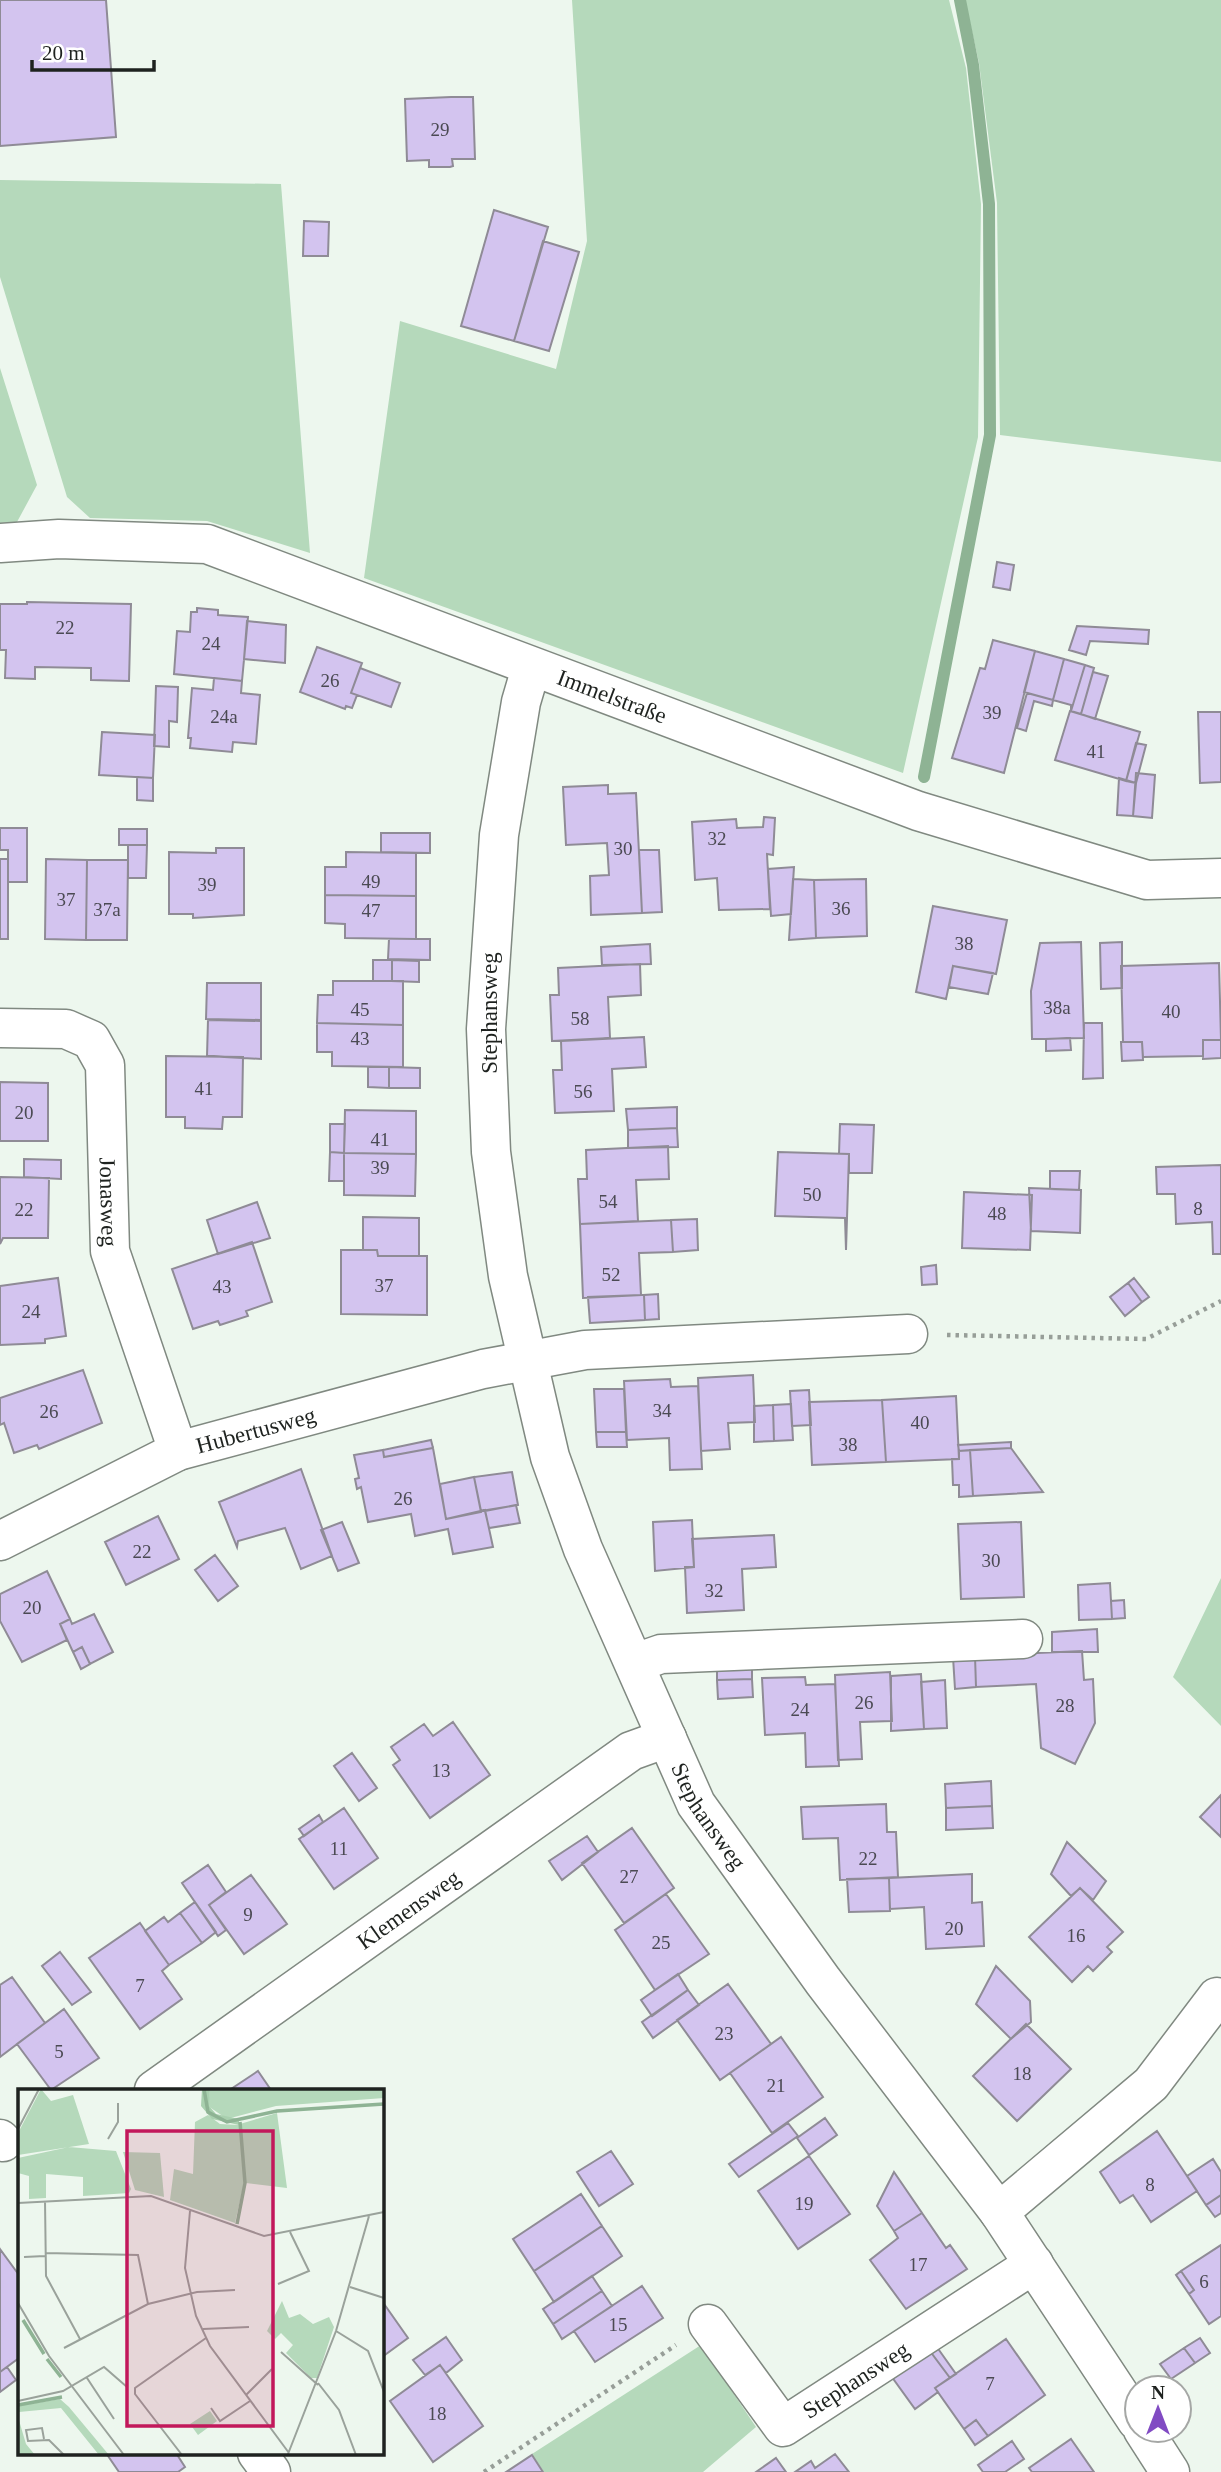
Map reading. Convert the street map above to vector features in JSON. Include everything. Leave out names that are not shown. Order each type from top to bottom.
[{"type":"street","name":"Immelstraße","points":[[0,543],[59,539],[207,544],[531,668],[918,811],[1147,880],[1221,878]]},
{"type":"street","name":"Stephansweg","points":[[531,668],[521,702],[499,835],[486,1029],[491,1152],[508,1276],[550,1458],[583,1549],[696,1804],[823,1981],[999,2212],[1123,2400]]},
{"type":"street","name":"Jonasweg","points":[[0,1028],[66,1029],[91,1040],[105,1065],[110,1251],[178,1451]]},
{"type":"street","points":[[527,1359],[585,1350],[908,1334]]},
{"type":"street","name":"Hubertusweg","points":[[0,1541],[178,1451],[527,1359]]},
{"type":"street","points":[[635,1663],[661,1654],[1023,1639]]},
{"type":"street","name":"Klemensweg","points":[[157,2089],[631,1751],[667,1738]]},
{"type":"street","points":[[999,2212],[1151,2084],[1217,1997]]},
{"type":"street","name":"Stephansweg","points":[[708,2324],[783,2427],[1034,2264]]},
{"type":"street","points":[[1152,2444],[1170,2472]]},
{"type":"street","points":[[258,2454],[271,2472]]},
{"type":"path","points":[[908,1334],[1146,1339],[1221,1301]]},
{"type":"path","points":[[484,2472],[708,2324]]},
{"type":"green space","points":[[572,0],[949,0],[966,68],[981,204],[978,437],[903,773],[364,578],[400,321],[556,369],[587,241]]},
{"type":"green space","points":[[965,0],[1221,0],[1221,462],[1000,435],[997,203],[979,63]]},
{"type":"green space","points":[[0,180],[281,184],[310,553],[207,521],[90,518],[67,497],[0,277]]},
{"type":"green space","points":[[0,368],[37,485],[17,522],[0,523]]},
{"type":"green space","points":[[1221,1578],[1221,1726],[1173,1677]]},
{"type":"green space","points":[[701,2345],[756,2427],[703,2472],[544,2472],[532,2454]]},
{"type":"building","points":[[0,0],[106,0],[116,137],[0,146]]},
{"type":"building","points":[[473,97],[475,159],[452,159],[453,166],[450,167],[429,167],[429,160],[407,161],[405,99]]},
{"type":"building","points":[[494,210],[548,227],[514,341],[461,326]]},
{"type":"building","points":[[304,221],[329,222],[328,256],[303,256]]},
{"type":"building","points":[[543,241],[579,252],[549,351],[514,341]]},
{"type":"building","points":[[997,562],[1014,565],[1010,590],[993,587]]},
{"type":"building","points":[[0,604],[131,604],[129,681],[91,680],[91,668],[35,667],[35,679],[5,678],[6,650],[0,650]]},
{"type":"building","points":[[197,608],[218,610],[218,615],[248,617],[242,681],[174,674],[177,631],[190,632],[191,612],[197,612]]},
{"type":"building","points":[[247,621],[286,625],[285,663],[244,659]]},
{"type":"building","points":[[1077,626],[1149,630],[1148,644],[1090,641],[1086,655],[1069,650]]},
{"type":"building","points":[[993,640],[1035,651],[1004,773],[952,758],[980,668],[985,669]]},
{"type":"building","points":[[317,647],[362,663],[351,693],[357,695],[352,708],[346,706],[345,709],[300,692]]},
{"type":"building","points":[[1035,651],[1064,659],[1053,700],[1024,692]]},
{"type":"building","points":[[1064,659],[1085,665],[1071,711],[1071,705],[1053,700]]},
{"type":"building","points":[[1085,665],[1094,668],[1081,714],[1071,711]]},
{"type":"building","points":[[360,668],[400,683],[391,707],[351,693]]},
{"type":"building","points":[[1093,672],[1108,676],[1095,719],[1081,714]]},
{"type":"building","points":[[214,678],[242,681],[241,693],[260,695],[256,744],[233,742],[232,752],[190,748],[191,738],[188,738],[192,688],[213,690]]},
{"type":"building","points":[[156,686],[178,687],[177,722],[169,721],[169,747],[154,746]]},
{"type":"building","points":[[1027,693],[1053,700],[1052,706],[1034,701],[1026,731],[1017,728]]},
{"type":"building","points":[[1070,711],[1140,732],[1126,781],[1055,760]]},
{"type":"building","points":[[1198,712],[1221,712],[1221,782],[1200,783]]},
{"type":"building","points":[[102,732],[155,735],[153,778],[99,775]]},
{"type":"building","points":[[1136,743],[1146,745],[1136,783],[1126,781]]},
{"type":"building","points":[[1136,773],[1155,775],[1152,818],[1133,816]]},
{"type":"building","points":[[137,777],[153,778],[153,801],[137,800]]},
{"type":"building","points":[[1119,778],[1136,783],[1133,816],[1117,815]]},
{"type":"building","points":[[608,785],[608,794],[636,793],[642,913],[591,915],[590,876],[609,875],[607,843],[566,845],[563,787]]},
{"type":"building","points":[[764,817],[775,818],[773,855],[767,854],[770,909],[719,910],[717,878],[695,880],[692,822],[736,819],[737,828],[763,827]]},
{"type":"building","points":[[0,828],[27,828],[27,882],[8,882],[8,850],[0,850]]},
{"type":"building","points":[[119,829],[147,829],[147,845],[119,845]]},
{"type":"building","points":[[381,833],[430,833],[430,853],[381,852]]},
{"type":"building","points":[[128,845],[147,845],[146,878],[128,878]]},
{"type":"building","points":[[216,848],[244,848],[244,915],[193,918],[193,914],[169,914],[169,852],[216,853]]},
{"type":"building","points":[[639,850],[659,850],[662,912],[642,913]]},
{"type":"building","points":[[346,852],[416,853],[416,896],[325,895],[325,867],[346,867]]},
{"type":"building","points":[[0,859],[8,859],[8,939],[0,939]]},
{"type":"building","points":[[46,859],[87,860],[86,940],[45,939]]},
{"type":"building","points":[[87,860],[128,860],[127,940],[86,940]]},
{"type":"building","points":[[794,867],[791,914],[771,916],[768,869]]},
{"type":"building","points":[[793,879],[814,880],[816,938],[789,940]]},
{"type":"building","points":[[866,879],[867,936],[816,938],[814,880]]},
{"type":"building","points":[[325,895],[416,896],[416,939],[345,938],[345,924],[325,923]]},
{"type":"building","points":[[933,906],[1007,920],[996,974],[953,966],[946,999],[916,992]]},
{"type":"building","points":[[389,939],[430,939],[430,960],[388,959]]},
{"type":"building","points":[[1081,942],[1084,1038],[1032,1039],[1031,991],[1040,943]]},
{"type":"building","points":[[1122,942],[1122,988],[1101,989],[1100,943]]},
{"type":"building","points":[[650,944],[651,964],[602,965],[601,947]]},
{"type":"building","points":[[373,960],[392,960],[392,981],[373,981]]},
{"type":"building","points":[[392,960],[419,961],[419,982],[392,981]]},
{"type":"building","points":[[1219,963],[1221,1040],[1203,1040],[1203,1056],[1143,1057],[1142,1042],[1123,1042],[1121,966]]},
{"type":"building","points":[[640,964],[641,995],[608,997],[610,1038],[552,1041],[550,995],[559,995],[558,968]]},
{"type":"building","points":[[953,966],[993,973],[988,994],[949,987]]},
{"type":"building","points":[[333,981],[403,981],[403,1025],[317,1023],[318,995],[333,995]]},
{"type":"building","points":[[207,983],[261,983],[261,1020],[206,1019]]},
{"type":"building","points":[[208,1020],[261,1021],[261,1059],[207,1056]]},
{"type":"building","points":[[317,1023],[403,1025],[403,1067],[332,1066],[332,1052],[317,1052]]},
{"type":"building","points":[[1084,1023],[1102,1023],[1103,1078],[1083,1079]]},
{"type":"building","points":[[644,1037],[646,1067],[612,1069],[614,1111],[555,1113],[553,1070],[562,1070],[561,1041]]},
{"type":"building","points":[[1070,1038],[1071,1050],[1046,1051],[1046,1039]]},
{"type":"building","points":[[1203,1040],[1221,1040],[1221,1058],[1203,1059]]},
{"type":"building","points":[[1121,1042],[1142,1042],[1143,1060],[1122,1061]]},
{"type":"building","points":[[166,1056],[243,1057],[242,1117],[223,1117],[222,1129],[185,1128],[185,1117],[166,1117]]},
{"type":"building","points":[[368,1067],[389,1067],[389,1088],[368,1087]]},
{"type":"building","points":[[389,1067],[420,1068],[420,1088],[389,1088]]},
{"type":"building","points":[[0,1082],[48,1083],[48,1141],[0,1141]]},
{"type":"building","points":[[677,1107],[677,1128],[628,1130],[626,1109]]},
{"type":"building","points":[[345,1110],[416,1111],[416,1154],[344,1153]]},
{"type":"building","points":[[330,1124],[345,1124],[344,1153],[330,1152]]},
{"type":"building","points":[[840,1124],[874,1125],[872,1173],[849,1173],[849,1154],[839,1154]]},
{"type":"building","points":[[677,1128],[678,1147],[628,1148],[628,1130]]},
{"type":"building","points":[[668,1146],[669,1179],[636,1180],[638,1221],[580,1224],[578,1179],[587,1179],[586,1150]]},
{"type":"building","points":[[330,1152],[344,1153],[344,1181],[329,1181]]},
{"type":"building","points":[[778,1152],[849,1154],[846,1250],[845,1218],[775,1216]]},
{"type":"building","points":[[344,1153],[416,1154],[415,1196],[344,1195]]},
{"type":"building","points":[[24,1159],[61,1160],[61,1179],[24,1177]]},
{"type":"building","points":[[1221,1165],[1221,1254],[1213,1254],[1212,1222],[1176,1224],[1175,1194],[1157,1194],[1156,1167]]},
{"type":"building","points":[[1050,1171],[1080,1171],[1079,1190],[1050,1189]]},
{"type":"building","points":[[0,1177],[49,1178],[48,1238],[3,1238],[0,1244]]},
{"type":"building","points":[[1029,1188],[1081,1190],[1080,1233],[1031,1231]]},
{"type":"building","points":[[964,1192],[1032,1195],[1030,1250],[962,1248]]},
{"type":"building","points":[[257,1202],[270,1238],[218,1254],[207,1220]]},
{"type":"building","points":[[363,1217],[419,1218],[419,1256],[378,1256],[377,1250],[363,1250]]},
{"type":"building","points":[[697,1219],[698,1250],[673,1252],[671,1220]]},
{"type":"building","points":[[671,1220],[673,1252],[639,1253],[641,1295],[583,1298],[580,1224]]},
{"type":"building","points":[[252,1242],[272,1302],[246,1311],[248,1316],[220,1325],[218,1321],[193,1329],[172,1269]]},
{"type":"building","points":[[341,1250],[377,1250],[378,1256],[427,1256],[427,1315],[341,1314]]},
{"type":"building","points":[[936,1265],[937,1284],[922,1285],[921,1267]]},
{"type":"building","points":[[58,1278],[66,1336],[45,1339],[45,1343],[0,1345],[0,1286]]},
{"type":"building","points":[[1134,1278],[1149,1297],[1142,1302],[1128,1283]]},
{"type":"building","points":[[1128,1283],[1142,1302],[1125,1316],[1110,1297]]},
{"type":"building","points":[[658,1294],[659,1319],[645,1320],[644,1295]]},
{"type":"building","points":[[644,1295],[645,1320],[590,1323],[588,1297]]},
{"type":"building","points":[[83,1370],[102,1423],[39,1449],[37,1445],[14,1453],[4,1423],[0,1425],[0,1398]]},
{"type":"building","points":[[753,1375],[755,1422],[728,1423],[730,1449],[701,1451],[698,1378]]},
{"type":"building","points":[[670,1379],[671,1387],[698,1386],[702,1469],[670,1470],[669,1438],[627,1440],[624,1381]]},
{"type":"building","points":[[594,1389],[624,1389],[626,1432],[596,1432]]},
{"type":"building","points":[[809,1390],[811,1425],[792,1426],[790,1391]]},
{"type":"building","points":[[956,1396],[959,1459],[886,1462],[882,1400]]},
{"type":"building","points":[[882,1400],[886,1462],[812,1465],[809,1402]]},
{"type":"building","points":[[791,1404],[793,1440],[774,1441],[773,1405]]},
{"type":"building","points":[[773,1405],[774,1441],[754,1442],[754,1406]]},
{"type":"building","points":[[596,1432],[626,1432],[627,1447],[597,1447]]},
{"type":"building","points":[[431,1440],[433,1448],[384,1457],[383,1450]]},
{"type":"building","points":[[1011,1442],[1011,1448],[959,1451],[958,1445]]},
{"type":"building","points":[[433,1448],[446,1519],[485,1510],[493,1547],[453,1554],[448,1529],[415,1536],[411,1514],[368,1522],[361,1487],[357,1489],[355,1479],[359,1478],[354,1455],[383,1450],[384,1457]]},
{"type":"building","points":[[1011,1448],[1043,1492],[973,1496],[970,1450]]},
{"type":"building","points":[[970,1450],[973,1496],[959,1497],[959,1485],[953,1485],[952,1459],[959,1459],[959,1451]]},
{"type":"building","points":[[301,1469],[332,1556],[301,1569],[285,1528],[238,1541],[237,1547],[219,1502]]},
{"type":"building","points":[[512,1472],[518,1505],[481,1511],[474,1477]]},
{"type":"building","points":[[474,1477],[481,1512],[446,1519],[440,1484]]},
{"type":"building","points":[[516,1505],[520,1523],[489,1528],[485,1511]]},
{"type":"building","points":[[158,1516],[179,1559],[126,1585],[105,1542]]},
{"type":"building","points":[[692,1520],[694,1567],[655,1571],[653,1522]]},
{"type":"building","points":[[342,1522],[359,1563],[338,1571],[321,1530]]},
{"type":"building","points":[[1021,1522],[1024,1597],[961,1599],[958,1524]]},
{"type":"building","points":[[774,1535],[776,1567],[742,1569],[744,1610],[687,1613],[685,1567],[694,1567],[692,1539]]},
{"type":"building","points":[[215,1555],[238,1586],[218,1601],[195,1570]]},
{"type":"building","points":[[47,1571],[70,1619],[60,1624],[67,1640],[22,1662],[0,1621],[0,1594]]},
{"type":"building","points":[[1110,1583],[1112,1619],[1079,1620],[1078,1585]]},
{"type":"building","points":[[1124,1600],[1125,1618],[1112,1619],[1111,1601]]},
{"type":"building","points":[[94,1614],[113,1652],[90,1664],[82,1647],[73,1652],[60,1624],[70,1619],[72,1624]]},
{"type":"building","points":[[1097,1629],[1098,1652],[1052,1652],[1052,1632]]},
{"type":"building","points":[[82,1647],[90,1664],[81,1669],[73,1652]]},
{"type":"building","points":[[1082,1651],[1084,1680],[1093,1679],[1095,1723],[1075,1764],[1041,1748],[1036,1684],[976,1687],[975,1656]]},
{"type":"building","points":[[975,1656],[976,1687],[955,1689],[953,1657]]},
{"type":"building","points":[[752,1660],[752,1679],[717,1680],[717,1662]]},
{"type":"building","points":[[890,1672],[892,1721],[860,1722],[862,1759],[838,1760],[835,1675]]},
{"type":"building","points":[[921,1674],[924,1729],[891,1731],[891,1676]]},
{"type":"building","points":[[805,1677],[806,1685],[835,1684],[839,1766],[806,1767],[805,1733],[765,1735],[762,1678]]},
{"type":"building","points":[[752,1679],[753,1697],[718,1699],[717,1680]]},
{"type":"building","points":[[945,1680],[947,1728],[924,1729],[921,1682]]},
{"type":"building","points":[[453,1722],[490,1775],[430,1818],[393,1765],[400,1760],[391,1747],[424,1724],[433,1736]]},
{"type":"building","points":[[352,1753],[377,1788],[359,1801],[334,1766]]},
{"type":"building","points":[[991,1781],[992,1806],[946,1808],[945,1784]]},
{"type":"building","points":[[1221,1795],[1221,1837],[1200,1817]]},
{"type":"building","points":[[886,1804],[887,1832],[896,1832],[898,1877],[840,1880],[838,1838],[803,1839],[801,1807]]},
{"type":"building","points":[[992,1806],[993,1828],[946,1830],[946,1808]]},
{"type":"building","points":[[344,1808],[378,1858],[334,1889],[299,1839]]},
{"type":"building","points":[[319,1815],[323,1822],[304,1836],[299,1829]]},
{"type":"building","points":[[632,1828],[674,1888],[624,1923],[582,1863]]},
{"type":"building","points":[[587,1836],[598,1852],[562,1880],[549,1861]]},
{"type":"building","points":[[1067,1842],[1106,1881],[1093,1900],[1080,1888],[1071,1896],[1051,1874]]},
{"type":"building","points":[[208,1865],[226,1892],[209,1905],[226,1930],[218,1936],[182,1883]]},
{"type":"building","points":[[972,1874],[972,1903],[982,1902],[984,1946],[926,1949],[924,1907],[890,1909],[889,1878]]},
{"type":"building","points":[[251,1875],[287,1924],[244,1954],[209,1905]]},
{"type":"building","points":[[889,1878],[890,1911],[849,1912],[847,1879]]},
{"type":"building","points":[[1080,1888],[1123,1932],[1107,1947],[1112,1952],[1093,1971],[1088,1966],[1072,1982],[1029,1937]]},
{"type":"building","points":[[666,1894],[709,1954],[655,1990],[615,1930]]},
{"type":"building","points":[[195,1902],[216,1932],[202,1943],[180,1913]]},
{"type":"building","points":[[180,1913],[202,1943],[169,1965],[145,1931],[164,1917],[168,1922]]},
{"type":"building","points":[[140,1923],[169,1965],[162,1971],[182,1999],[140,2029],[89,1958]]},
{"type":"building","points":[[60,1952],[91,1992],[72,2005],[42,1966]]},
{"type":"building","points":[[996,1966],[1030,2001],[1031,2022],[1011,2039],[976,2004]]},
{"type":"building","points":[[678,1974],[688,1990],[652,2016],[641,2000]]},
{"type":"building","points":[[12,1977],[45,2023],[0,2057],[0,1985]]},
{"type":"building","points":[[728,1984],[771,2044],[720,2080],[677,2020]]},
{"type":"building","points":[[688,1990],[699,2005],[653,2038],[642,2022]]},
{"type":"building","points":[[64,2009],[99,2058],[50,2089],[17,2044]]},
{"type":"building","points":[[1026,2024],[1071,2069],[1017,2121],[973,2076]]},
{"type":"building","points":[[781,2037],[823,2097],[772,2133],[730,2073]]},
{"type":"building","points":[[258,2071],[270,2089],[231,2089]]},
{"type":"building","points":[[825,2118],[837,2135],[809,2155],[797,2138]]},
{"type":"building","points":[[788,2123],[798,2136],[739,2177],[729,2164]]},
{"type":"building","points":[[1157,2131],[1197,2191],[1151,2222],[1133,2195],[1120,2203],[1100,2172]]},
{"type":"building","points":[[611,2151],[633,2184],[599,2206],[577,2172]]},
{"type":"building","points":[[809,2156],[850,2214],[798,2249],[758,2191]]},
{"type":"building","points":[[1213,2159],[1221,2172],[1221,2195],[1206,2205],[1187,2176]]},
{"type":"building","points":[[894,2172],[922,2213],[894,2231],[877,2206]]},
{"type":"building","points":[[581,2194],[602,2226],[534,2271],[513,2239]]},
{"type":"building","points":[[1221,2195],[1221,2213],[1215,2217],[1206,2205]]},
{"type":"building","points":[[922,2213],[946,2248],[950,2245],[967,2269],[906,2309],[870,2260],[898,2238],[894,2231]]},
{"type":"building","points":[[602,2226],[622,2256],[554,2302],[534,2271]]},
{"type":"building","points":[[1221,2245],[1221,2316],[1209,2324],[1189,2294],[1194,2290],[1181,2271]]},
{"type":"building","points":[[0,2249],[18,2274],[18,2359],[0,2372]]},
{"type":"building","points":[[1181,2271],[1194,2290],[1189,2294],[1176,2275]]},
{"type":"building","points":[[592,2276],[602,2291],[553,2324],[543,2309]]},
{"type":"building","points":[[642,2286],[663,2318],[595,2362],[574,2331]]},
{"type":"building","points":[[602,2291],[612,2306],[562,2339],[553,2324]]},
{"type":"building","points":[[383,2302],[408,2338],[383,2356]]},
{"type":"building","points":[[446,2337],[462,2360],[446,2373],[440,2365],[425,2375],[413,2360]]},
{"type":"building","points":[[1200,2338],[1210,2353],[1195,2363],[1184,2348]]},
{"type":"building","points":[[1006,2339],[1045,2395],[988,2436],[976,2420],[964,2429],[935,2388]]},
{"type":"building","points":[[934,2343],[956,2374],[950,2378],[927,2347]]},
{"type":"building","points":[[927,2347],[950,2378],[935,2388],[938,2392],[915,2409],[889,2373]]},
{"type":"building","points":[[1184,2348],[1195,2363],[1178,2374],[1167,2374],[1160,2364]]},
{"type":"building","points":[[440,2365],[483,2426],[433,2462],[390,2401]]},
{"type":"building","points":[[7,2367],[16,2380],[0,2392],[0,2372]]},
{"type":"building","points":[[976,2420],[988,2436],[975,2445],[964,2429]]},
{"type":"building","points":[[1071,2439],[1094,2472],[1032,2472],[1029,2468]]},
{"type":"building","points":[[1012,2441],[1024,2459],[1005,2472],[983,2472],[978,2465]]},
{"type":"building","points":[[107,2454],[177,2454],[185,2467],[178,2472],[119,2472]]},
{"type":"building","points":[[835,2454],[849,2472],[795,2472],[811,2461],[815,2468]]},
{"type":"building","points":[[532,2455],[543,2472],[506,2472]]},
{"type":"building","points":[[776,2458],[786,2472],[756,2472]]},
{"type":"waterway","points":[[924,777],[990,435],[989,204],[973,65],[960,0]]}]
